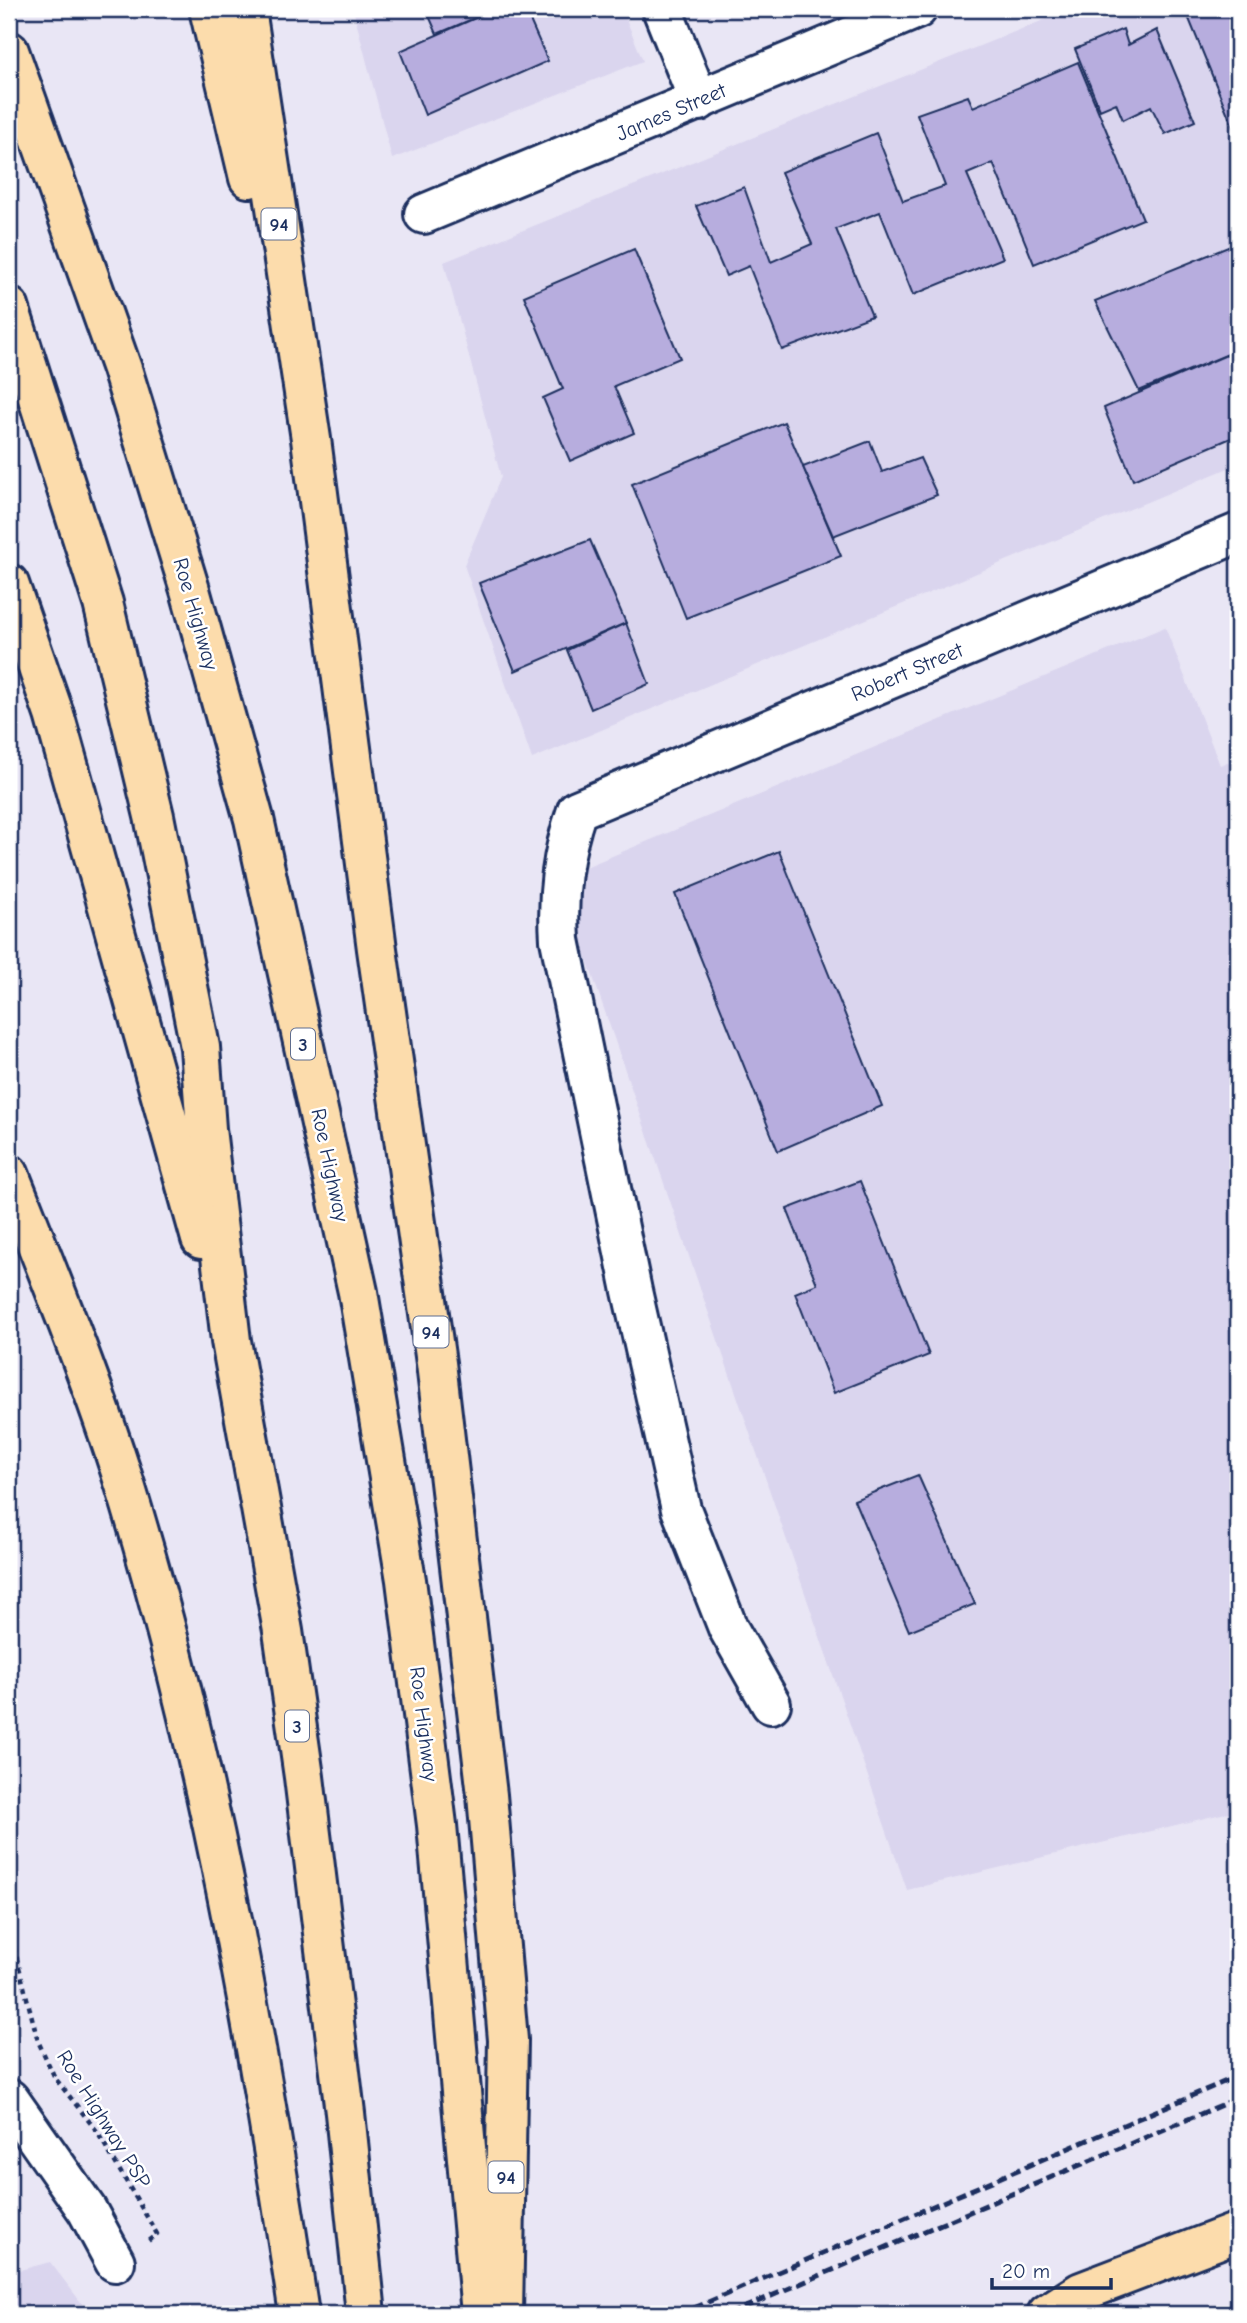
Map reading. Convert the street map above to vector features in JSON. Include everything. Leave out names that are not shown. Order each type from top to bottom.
[{"type":"main road","points":[[209,9],[311,439]]},
{"type":"main road","name":"94","points":[[247,9],[311,439],[377,949],[436,1363],[487,1795],[508,2039],[503,2314]]},
{"type":"main road","name":"Roe Highway","points":[[9,51],[122,369],[190,590],[254,819],[358,1292],[404,1566],[437,1825],[481,2314]]},
{"type":"main road","name":"3","points":[[9,307],[103,603],[154,816],[200,1047],[206,1129],[231,1341],[283,1631],[306,1790],[366,2314]]},
{"type":"main road","points":[[9,584],[54,714],[167,1125],[231,1341]]},
{"type":"main road","points":[[9,1174],[65,1313],[124,1483],[177,1666],[207,1791],[247,1991],[274,2143],[299,2314]]},
{"type":"main road","points":[[1047,2314],[1081,2292],[1238,2232]]},
{"type":"street","points":[[662,9],[699,100]]},
{"type":"street","name":"James Street","points":[[424,214],[917,9]]},
{"type":"street","name":"Robert Street","points":[[771,1704],[728,1628],[681,1510],[632,1292],[560,940],[558,899],[566,840],[577,810],[1238,533]]},
{"type":"street","points":[[9,2099],[87,2210],[115,2262]]},
{"type":"path","name":"Roe Highway PSP","points":[[9,1928],[38,2041],[55,2078],[96,2130],[157,2234],[115,2262]]},
{"type":"shaded area","points":[[353,9],[622,9],[643,61],[392,159]]},
{"type":"shaded area","points":[[1071,9],[1238,9],[1238,464],[532,759],[464,565],[501,477],[444,262]]},
{"type":"shaded area","points":[[1165,627],[1220,765],[1238,759],[1238,1810],[907,1890],[559,878]]},
{"type":"shaded area","points":[[50,2262],[90,2314],[9,2314],[9,2273]]},
{"type":"building","points":[[426,9],[496,9],[437,34]]},
{"type":"building","points":[[496,9],[525,9],[548,61],[425,115],[400,51]]},
{"type":"building","points":[[1185,9],[1238,9],[1238,139]]},
{"type":"building","points":[[1123,29],[1128,45],[1157,30],[1195,121],[1165,134],[1151,106],[1123,120],[1116,103],[1100,110],[1075,49]]},
{"type":"building","points":[[1078,62],[1143,219],[1034,264],[993,163],[967,174],[1003,258],[913,295],[880,212],[836,229],[872,316],[782,350],[749,266],[726,276],[696,206],[744,187],[771,262],[812,244],[781,172],[876,133],[903,201],[945,186],[917,114],[968,96],[973,107]]},
{"type":"building","points":[[1238,243],[1238,350],[1139,391],[1095,301]]},
{"type":"building","points":[[634,249],[680,358],[614,386],[634,433],[570,461],[543,398],[563,389],[524,296]]},
{"type":"building","points":[[1238,350],[1238,435],[1133,480],[1104,408]]},
{"type":"building","points":[[784,422],[841,556],[686,618],[632,484]]},
{"type":"building","points":[[870,441],[882,472],[920,458],[937,495],[833,536],[803,467]]},
{"type":"building","points":[[590,540],[626,623],[515,671],[479,583]]},
{"type":"building","points":[[626,623],[649,684],[591,709],[567,650]]},
{"type":"building","points":[[779,851],[882,1106],[778,1151],[675,894]]},
{"type":"building","points":[[860,1181],[929,1355],[834,1393],[795,1293],[817,1284],[787,1209]]},
{"type":"building","points":[[918,1475],[975,1604],[909,1631],[854,1500]]},
{"type":"railway","points":[[680,2314],[1238,2076]]},
{"type":"railway","points":[[729,2314],[1238,2098]]}]
